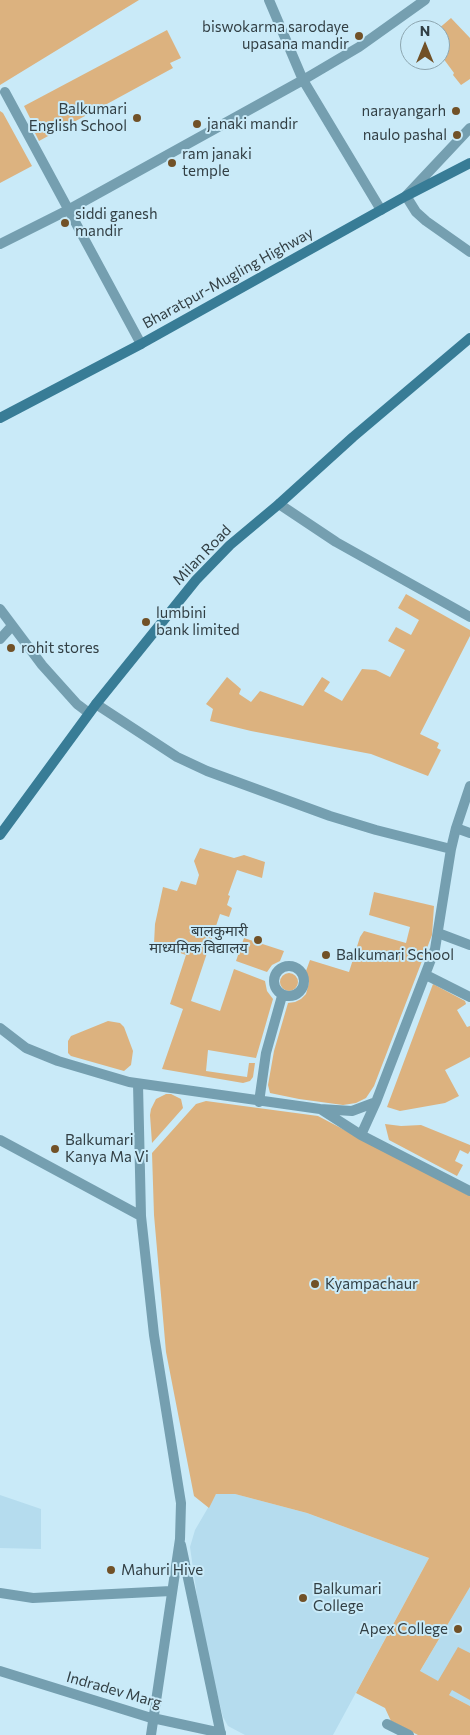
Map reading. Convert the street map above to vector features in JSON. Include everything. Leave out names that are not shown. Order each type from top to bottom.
[{"type":"street","points":[[269,0],[303,80],[381,210]]},
{"type":"street","points":[[0,244],[68,210],[303,80],[359,47],[425,0]]},
{"type":"street","points":[[5,92],[141,344]]},
{"type":"street","points":[[470,128],[406,196],[416,212],[426,221],[470,252]]},
{"type":"street","name":"Bharatpur-Mugling Highway","points":[[0,418],[141,344],[406,196],[470,163]]},
{"type":"street","name":"Milan Road","points":[[0,835],[89,713],[196,580],[230,545],[470,338]]},
{"type":"street","points":[[279,504],[336,542],[470,617]]},
{"type":"street","points":[[0,609],[42,666],[77,704],[89,713]]},
{"type":"street","points":[[0,639],[12,626]]},
{"type":"street","points":[[96,704],[177,757],[207,771],[348,822],[451,849]]},
{"type":"street","points":[[361,1135],[426,975],[438,932],[451,849],[470,786]]},
{"type":"street","points":[[456,828],[470,833]]},
{"type":"street","points":[[438,932],[470,945]]},
{"type":"street","points":[[426,975],[470,997]]},
{"type":"street","points":[[259,1102],[266,1053],[282,996]]},
{"type":"street","points":[[0,1028],[26,1048],[58,1061],[138,1084],[320,1109],[352,1111],[376,1102]]},
{"type":"street","points":[[138,1084],[140,1216],[154,1334],[180,1503],[180,1539],[151,1735]]},
{"type":"street","points":[[320,1109],[361,1135],[470,1191]]},
{"type":"street","points":[[0,1140],[140,1216]]},
{"type":"street","points":[[180,1539],[221,1734]]},
{"type":"street","points":[[0,1593],[33,1598],[171,1591]]},
{"type":"street","name":"Indradev Marg","points":[[0,1671],[154,1718],[221,1734]]},
{"type":"street","points":[[387,1724],[409,1735]]},
{"type":"shaded area","points":[[0,0],[139,0],[0,85]]},
{"type":"shaded area","points":[[451,18],[470,38],[470,79],[461,85],[450,68],[449,20]]},
{"type":"shaded area","points":[[167,30],[181,58],[170,63],[173,68],[39,141],[35,133],[37,132],[24,106]]},
{"type":"shaded area","points":[[0,111],[3,113],[32,166],[0,183]]},
{"type":"shaded area","points":[[406,594],[470,630],[470,636],[420,734],[439,743],[437,748],[441,750],[428,776],[371,754],[251,731],[210,721],[213,709],[206,704],[227,677],[241,689],[239,694],[251,702],[260,691],[303,706],[322,677],[330,682],[324,691],[342,701],[362,669],[376,670],[390,677],[405,650],[388,641],[396,627],[411,635],[419,620],[398,608]]},
{"type":"shaded area","points":[[200,848],[234,858],[244,855],[265,862],[262,878],[237,870],[228,895],[230,896],[227,905],[232,908],[229,917],[220,914],[191,1001],[220,1011],[234,969],[265,981],[267,991],[273,999],[256,1058],[208,1050],[206,1071],[247,1077],[249,1063],[255,1063],[253,1077],[250,1081],[243,1083],[162,1069],[183,1009],[170,1004],[186,955],[154,944],[155,924],[163,887],[177,891],[181,881],[196,885],[199,875],[194,861]]},
{"type":"shaded area","points":[[374,892],[434,906],[432,935],[374,1086],[366,1098],[356,1103],[343,1105],[270,1093],[268,1085],[274,1051],[288,1003],[301,999],[306,994],[309,983],[306,971],[310,960],[349,972],[360,937],[364,931],[406,943],[410,927],[369,915]]},
{"type":"shaded area","points":[[244,938],[284,951],[280,961],[272,965],[267,972],[236,961]]},
{"type":"shaded area","points":[[289,973],[295,976],[298,982],[295,988],[289,991],[283,988],[280,982],[283,976]]},
{"type":"shaded area","points":[[433,984],[465,1001],[466,1004],[457,1010],[467,1027],[470,1026],[470,1057],[445,1070],[459,1096],[445,1103],[400,1111],[387,1107]]},
{"type":"shaded area","points":[[108,1021],[120,1023],[124,1027],[133,1051],[131,1065],[124,1071],[71,1056],[68,1053],[68,1041],[71,1036]]},
{"type":"shaded area","points":[[166,1094],[171,1094],[181,1099],[183,1108],[152,1143],[151,1109],[156,1099]]},
{"type":"shaded area","name":"Kyampachaur","points":[[206,1101],[318,1116],[470,1196],[470,1587],[420,1671],[438,1681],[458,1647],[470,1653],[470,1700],[452,1690],[449,1695],[470,1706],[470,1735],[418,1735],[391,1721],[385,1708],[356,1693],[429,1558],[307,1513],[235,1494],[216,1494],[209,1508],[194,1496],[166,1352],[154,1215],[152,1153],[196,1104]]},
{"type":"shaded area","points":[[385,1124],[401,1126],[421,1125],[470,1145],[470,1151],[468,1154],[460,1150],[455,1161],[463,1165],[457,1176],[389,1140]]},
{"type":"shaded area","name":"Balkumari College","points":[[216,1494],[235,1494],[307,1513],[429,1558],[333,1735],[245,1735],[228,1726],[223,1717],[203,1638],[190,1547],[195,1530]]},
{"type":"shaded area","points":[[0,1495],[41,1509],[41,1549],[0,1548]]},
{"type":"shaded area","name":"Apex College","points":[[470,1587],[470,1706],[416,1678]]},
{"type":"place","name":"biswokarma sarodaye upasana mandir","points":[[359,36]]},
{"type":"place","name":"narayangarh","points":[[456,111]]},
{"type":"place","name":"Balkumari English School","points":[[137,118]]},
{"type":"place","name":"janaki mandir","points":[[197,124]]},
{"type":"place","name":"naulo pashal","points":[[457,135]]},
{"type":"place","name":"ram janaki temple","points":[[172,163]]},
{"type":"place","name":"siddi ganesh mandir","points":[[65,223]]},
{"type":"place","name":"lumbini bank limited","points":[[146,622]]},
{"type":"place","name":"rohit stores","points":[[11,648]]},
{"type":"place","name":"बालकुमारी माध्यमिक विद्यालय","points":[[258,940]]},
{"type":"place","name":"Balkumari School","points":[[326,955]]},
{"type":"place","name":"Balkumari Kanya Ma Vi","points":[[55,1149]]},
{"type":"place","name":"Kyampachaur","points":[[315,1284]]},
{"type":"place","name":"Mahuri Hive","points":[[111,1570]]},
{"type":"place","name":"Balkumari College","points":[[303,1598]]},
{"type":"place","name":"Apex College","points":[[458,1629]]}]
